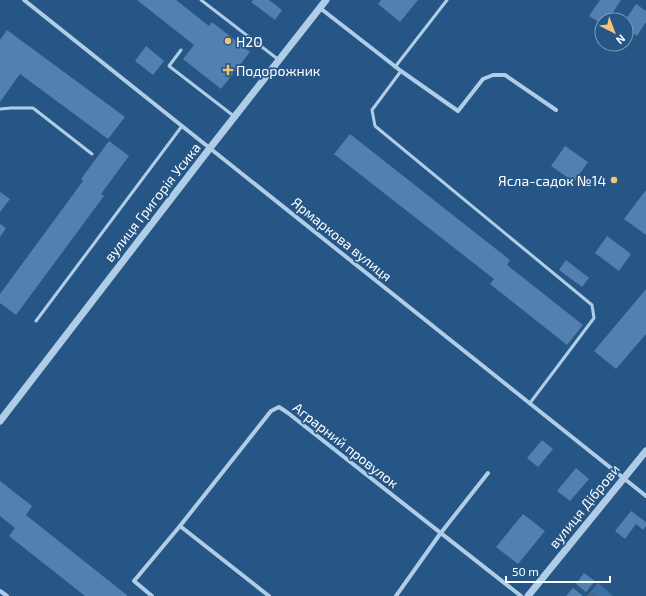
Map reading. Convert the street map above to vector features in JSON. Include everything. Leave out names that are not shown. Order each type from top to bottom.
[{"type":"street","name":"Ярмаркова вулиця","points":[[24,0],[646,496]]},
{"type":"street","name":"вулиця Григорія Усика","points":[[0,421],[326,0]]},
{"type":"street","points":[[320,8],[400,71],[458,111],[483,79],[494,75],[505,75],[556,110]]},
{"type":"street","name":"Аграрний провулок","points":[[152,596],[134,581],[180,526],[271,411],[279,408],[288,412],[520,596]]},
{"type":"street","name":"вулиця Діброви","points":[[528,596],[646,451]]},
{"type":"street","points":[[396,596],[440,534],[488,473]]},
{"type":"street","points":[[180,526],[269,596]]},
{"type":"street","points":[[0,591],[7,596]]},
{"type":"lane","points":[[201,0],[279,61]]},
{"type":"lane","points":[[394,66],[447,0]]},
{"type":"lane","points":[[181,50],[169,66],[235,116]]},
{"type":"lane","points":[[400,71],[372,110],[375,126],[592,305],[594,318],[530,403]]},
{"type":"lane","points":[[0,109],[32,108],[92,154]]},
{"type":"lane","points":[[36,321],[182,126]]},
{"type":"green space","points":[[598,583],[613,596],[587,596]]},
{"type":"building","points":[[137,0],[176,0],[209,26],[212,22],[250,52],[221,89],[183,59],[194,45]]},
{"type":"building","points":[[253,0],[269,0],[282,10],[275,20],[251,2]]},
{"type":"building","points":[[381,0],[418,0],[400,22],[378,4]]},
{"type":"building","points":[[600,0],[621,0],[613,12],[594,12],[594,19],[589,16]]},
{"type":"building","points":[[636,4],[646,11],[646,22],[637,36],[634,34],[634,12],[631,12]]},
{"type":"building","points":[[7,30],[125,117],[108,139],[20,74],[0,102],[0,40]]},
{"type":"building","points":[[146,46],[164,61],[153,75],[135,61]]},
{"type":"building","points":[[350,134],[510,260],[507,265],[583,325],[567,345],[490,284],[494,279],[334,154]]},
{"type":"building","points":[[109,141],[129,156],[101,194],[104,196],[16,315],[0,303],[0,294],[83,181],[81,179]]},
{"type":"building","points":[[565,146],[588,162],[574,182],[551,166]]},
{"type":"building","points":[[646,190],[646,235],[624,219]]},
{"type":"building","points":[[0,192],[10,199],[0,212]]},
{"type":"building","points":[[0,224],[6,228],[0,237]]},
{"type":"building","points":[[607,236],[631,254],[619,271],[595,253]]},
{"type":"building","points":[[566,260],[589,278],[582,287],[559,270]]},
{"type":"building","points":[[646,289],[646,334],[616,369],[594,351]]},
{"type":"building","points":[[542,440],[553,449],[538,467],[527,458]]},
{"type":"building","points":[[576,468],[589,479],[570,501],[557,491]]},
{"type":"building","points":[[0,481],[32,506],[26,515],[128,596],[85,596],[9,536],[15,528],[0,516]]},
{"type":"building","points":[[631,511],[646,522],[646,526],[643,530],[636,524],[625,539],[615,531]]},
{"type":"building","points":[[523,514],[545,531],[518,564],[496,547]]},
{"type":"building","points":[[584,573],[595,581],[586,592],[576,584]]},
{"type":"building","points":[[573,588],[583,596],[566,596]]},
{"type":"place","name":"H2O","points":[[228,41]]},
{"type":"place","name":"Подорожник","points":[[228,70]]},
{"type":"place","name":"Ясла-садок №14","points":[[614,180]]}]
